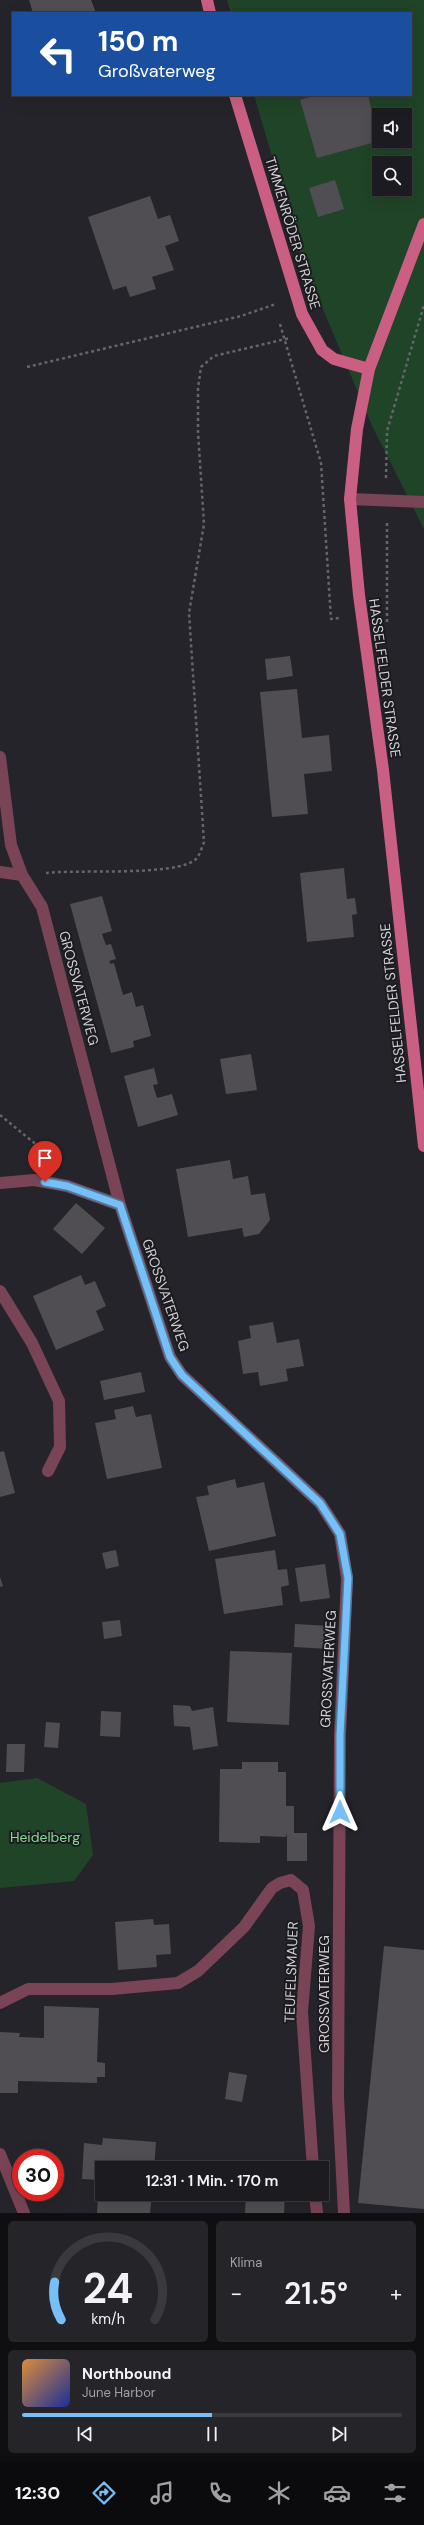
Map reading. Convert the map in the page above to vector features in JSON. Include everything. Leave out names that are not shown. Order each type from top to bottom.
[{"type":"main road","points":[[206,0],[210,12]]},
{"type":"main road","name":"TIMMENRÖDER STRASSE","points":[[235,96],[295,298],[310,331],[322,350],[334,359],[369,369]]},
{"type":"main road","name":"HASSELFELDER STRASSE","points":[[424,224],[369,369],[356,429],[350,499],[361,617],[383,770],[424,1146]]},
{"type":"street","points":[[350,499],[386,499],[424,502]]},
{"type":"street","name":"GROSSVATERWEG","points":[[0,757],[11,845],[22,876],[42,907],[120,1205],[170,1357],[182,1375],[320,1503],[340,1534],[348,1578],[340,1735],[338,2088],[344,2213]]},
{"type":"street","points":[[0,872],[22,876]]},
{"type":"street","points":[[0,1183],[34,1180],[67,1186],[120,1205]]},
{"type":"street","points":[[0,1291],[32,1343],[59,1400],[60,1448],[48,1472]]},
{"type":"street","name":"TEUFELSMAUER","points":[[0,2003],[28,1989],[112,1989],[178,1983],[198,1972],[244,1927],[272,1888],[280,1883],[291,1880],[303,1890],[309,1926],[302,2012],[313,2161]]},
{"type":"street","points":[[0,2154],[24,2213]]},
{"type":"street","points":[[316,2201],[317,2213]]},
{"type":"path","points":[[27,367],[241,316],[295,298]]},
{"type":"path","points":[[274,305],[276,312]]},
{"type":"path","points":[[278,319],[321,463],[331,619],[361,617],[386,613],[387,431],[424,305]]},
{"type":"path","points":[[22,876],[54,872],[121,872],[186,865],[197,858],[204,842],[189,612],[204,524],[198,388],[201,367],[214,356],[285,339]]},
{"type":"path","points":[[0,1115],[49,1155],[62,1162]]},
{"type":"green space","points":[[227,0],[424,0],[424,529],[373,428],[303,262],[254,96],[412,96],[412,12],[231,12]]},
{"type":"green space","name":"Heidelberg","points":[[37,1778],[86,1804],[93,1855],[74,1881],[0,1888],[0,1783]]},
{"type":"building","points":[[29,0],[91,0],[96,12],[33,12]]},
{"type":"building","points":[[313,96],[368,96],[372,112],[372,143],[317,158],[300,100]]},
{"type":"building","points":[[335,180],[344,209],[318,217],[309,188]]},
{"type":"building","points":[[150,196],[158,219],[170,215],[179,241],[165,246],[174,270],[152,277],[156,289],[130,297],[126,286],[113,290],[88,217]]},
{"type":"building","points":[[290,656],[293,676],[267,680],[265,659]]},
{"type":"building","points":[[297,689],[302,738],[329,735],[332,771],[304,774],[308,814],[272,817],[260,692]]},
{"type":"building","points":[[344,868],[347,899],[355,898],[357,914],[352,915],[354,937],[307,942],[300,873]]},
{"type":"building","points":[[102,896],[112,931],[102,934],[106,945],[111,944],[116,959],[109,961],[111,964],[114,963],[123,995],[132,992],[136,1007],[143,1005],[151,1036],[133,1041],[134,1047],[111,1053],[70,904]]},
{"type":"building","points":[[251,1054],[257,1090],[226,1094],[220,1059]]},
{"type":"building","points":[[154,1068],[158,1084],[153,1085],[157,1098],[172,1094],[178,1115],[138,1127],[124,1076]]},
{"type":"building","points":[[230,1160],[233,1179],[248,1176],[251,1195],[265,1193],[270,1220],[259,1234],[244,1237],[242,1228],[188,1237],[176,1169]]},
{"type":"building","points":[[76,1203],[105,1228],[82,1254],[53,1229]]},
{"type":"building","points":[[81,1275],[85,1285],[95,1281],[106,1306],[96,1311],[104,1330],[56,1350],[33,1296]]},
{"type":"building","points":[[273,1322],[277,1343],[299,1339],[304,1366],[286,1369],[288,1381],[260,1386],[258,1372],[243,1374],[238,1341],[251,1338],[249,1326]]},
{"type":"building","points":[[141,1372],[145,1392],[104,1400],[100,1381]]},
{"type":"building","points":[[133,1406],[136,1417],[151,1414],[162,1468],[107,1479],[95,1423],[116,1419],[114,1410]]},
{"type":"building","points":[[4,1451],[15,1493],[0,1497],[0,1452]]},
{"type":"building","points":[[235,1479],[237,1488],[264,1482],[276,1536],[209,1551],[196,1497],[209,1495],[207,1486]]},
{"type":"building","points":[[116,1550],[119,1566],[106,1569],[102,1553]]},
{"type":"building","points":[[275,1550],[278,1570],[287,1569],[289,1585],[281,1587],[283,1605],[224,1614],[215,1559]]},
{"type":"building","points":[[325,1564],[330,1598],[300,1602],[295,1568]]},
{"type":"building","points":[[0,1577],[3,1586],[0,1587]]},
{"type":"building","points":[[120,1620],[122,1636],[104,1639],[102,1622]]},
{"type":"building","points":[[295,1624],[330,1626],[329,1649],[294,1647]]},
{"type":"building","points":[[230,1651],[292,1653],[289,1725],[227,1722]]},
{"type":"building","points":[[173,1705],[190,1706],[192,1711],[213,1707],[218,1746],[193,1750],[190,1727],[174,1726]]},
{"type":"building","points":[[101,1711],[121,1712],[120,1737],[100,1736]]},
{"type":"building","points":[[46,1722],[60,1723],[58,1748],[44,1747]]},
{"type":"building","points":[[7,1744],[25,1744],[24,1772],[6,1772]]},
{"type":"building","points":[[242,1762],[278,1762],[278,1772],[286,1772],[286,1806],[294,1806],[294,1833],[307,1833],[307,1861],[287,1861],[287,1833],[286,1837],[260,1836],[260,1843],[219,1842],[220,1769],[242,1769]]},
{"type":"building","points":[[153,1919],[154,1925],[169,1924],[171,1954],[156,1955],[157,1967],[118,1970],[115,1922]]},
{"type":"building","points":[[384,1946],[424,1950],[424,2209],[358,2203]]},
{"type":"building","points":[[44,2006],[99,2008],[97,2062],[105,2063],[105,2077],[97,2077],[97,2083],[18,2081],[18,2093],[0,2093],[0,2032],[20,2033],[19,2037],[44,2038]]},
{"type":"building","points":[[229,2072],[247,2075],[242,2102],[225,2099]]},
{"type":"building","points":[[103,2138],[156,2142],[155,2161],[95,2161],[95,2180],[82,2179],[84,2143],[102,2145]]},
{"type":"building","points":[[98,2201],[151,2201],[150,2213],[97,2213]]},
{"type":"building","points":[[246,2201],[285,2201],[284,2213],[245,2213]]},
{"type":"route","points":[[45,1182],[67,1186],[93,1194],[120,1205],[160,1332],[170,1357],[182,1375],[231,1418],[320,1503],[340,1534],[348,1578],[340,1735],[340,1812]]}]
